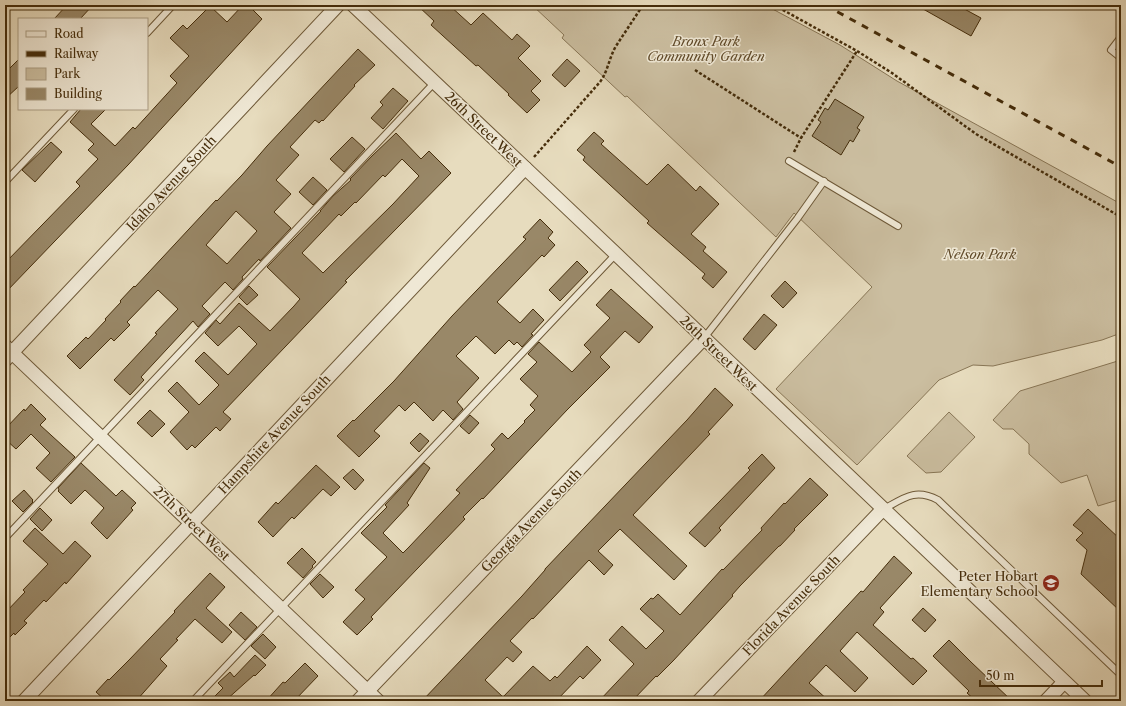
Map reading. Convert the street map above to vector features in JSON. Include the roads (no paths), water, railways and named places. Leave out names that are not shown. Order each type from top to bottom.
[{"type":"street","name":"Idaho Avenue South","points":[[7,353],[338,5]]},
{"type":"street","name":"26th Street West","points":[[353,5],[1085,701]]},
{"type":"street","name":"Hampshire Avenue South","points":[[24,701],[525,168]]},
{"type":"street","name":"Georgia Avenue South","points":[[358,701],[704,338]]},
{"type":"street","name":"27th Street West","points":[[7,353],[100,436],[378,701]]},
{"type":"street","name":"Florida Avenue South","points":[[699,701],[883,509]]},
{"type":"street","points":[[1046,701],[1064,682]]},
{"type":"lane","points":[[148,32],[173,5]]},
{"type":"lane","points":[[1121,37],[1111,50],[1121,58]]},
{"type":"lane","points":[[5,538],[435,82]]},
{"type":"lane","points":[[5,182],[73,110]]},
{"type":"lane","points":[[789,161],[898,226]]},
{"type":"lane","points":[[704,338],[797,219],[824,181]]},
{"type":"lane","points":[[193,701],[616,254]]},
{"type":"lane","points":[[883,509],[914,494],[930,495],[938,500],[1121,675]]},
{"type":"railway","points":[[825,5],[1121,167]]},
{"type":"place","name":"Peter Hobart Elementary School","points":[[1051,583]]},
{"type":"park label","name":"Bronx Park Community Garden","points":[[706,48]]},
{"type":"park label","name":"Nelson Park","points":[[980,254]]}]
